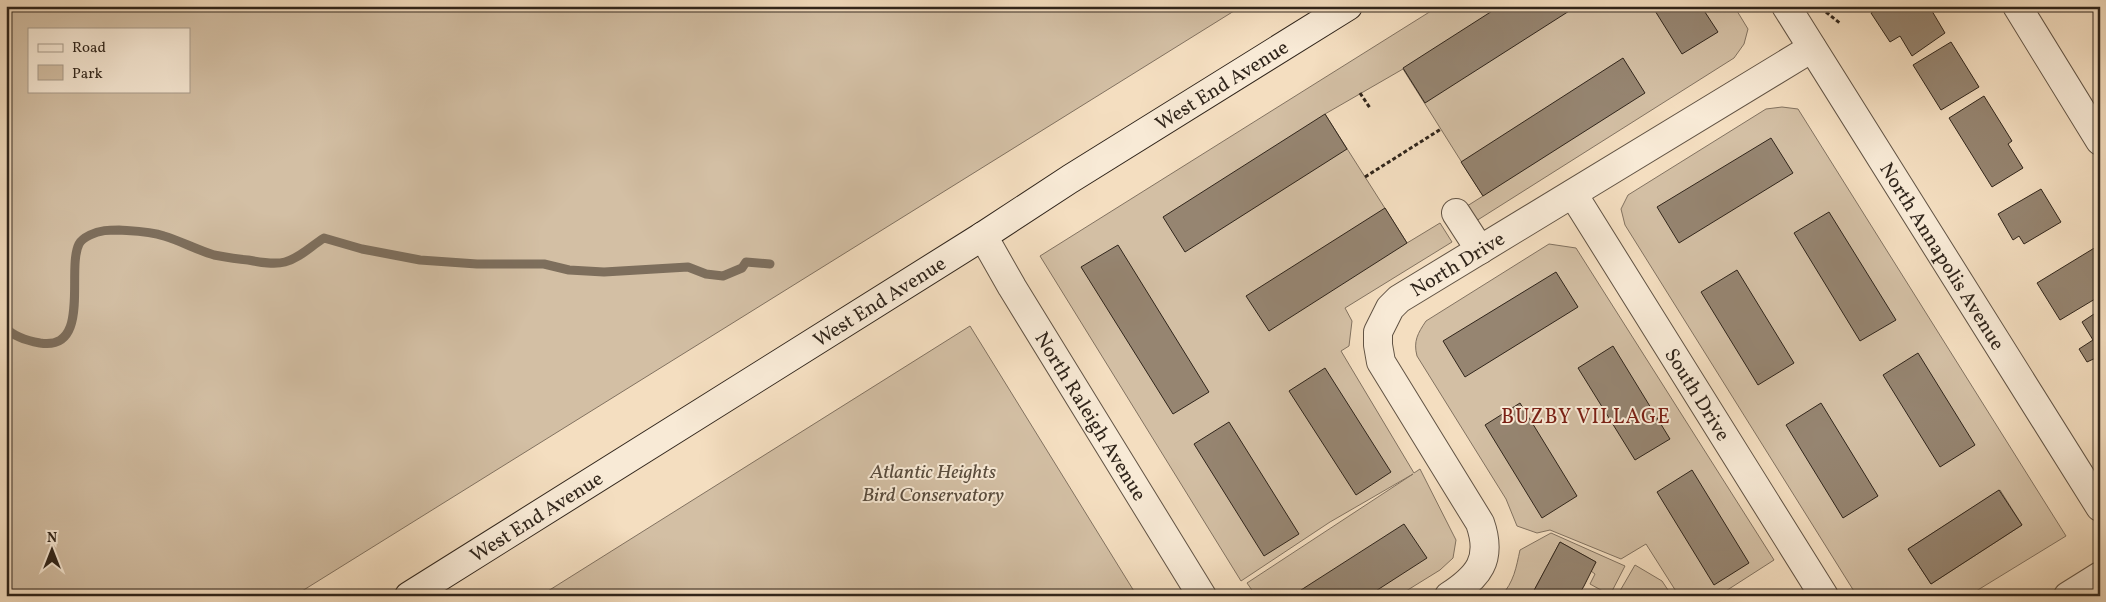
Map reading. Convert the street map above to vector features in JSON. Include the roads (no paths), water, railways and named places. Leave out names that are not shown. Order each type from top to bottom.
[{"type":"street","name":"West End Avenue","points":[[409,596],[1348,6]]},
{"type":"street","name":"North Annapolis Avenue","points":[[1786,6],[2100,506]]},
{"type":"street","points":[[2017,6],[2100,141]]},
{"type":"street","name":"North Drive","points":[[1449,596],[1470,581],[1480,568],[1485,548],[1483,530],[1381,362],[1378,332],[1383,321],[1395,304],[1472,255],[1812,48]]},
{"type":"street","name":"South Drive","points":[[1573,194],[1821,595]]},
{"type":"street","points":[[1448,218],[1472,255]]},
{"type":"street","name":"North Raleigh Avenue","points":[[983,236],[1012,287],[1202,596]]},
{"type":"street","points":[[2068,596],[2100,576]]},
{"type":"waterway","points":[[6,328],[17,336],[40,343],[56,342],[66,335],[72,322],[76,256],[79,244],[90,235],[108,230],[153,233],[214,255],[271,263],[281,263],[296,258],[324,238],[362,249],[420,260],[477,264],[544,264],[569,270],[604,272],[688,267],[706,274],[723,276],[742,268],[746,262],[770,264]]},
{"type":"district","name":"BUZBY VILLAGE","points":[[1586,416]]},
{"type":"park label","name":"Atlantic Heights Bird Conservatory","points":[[933,482]]}]
